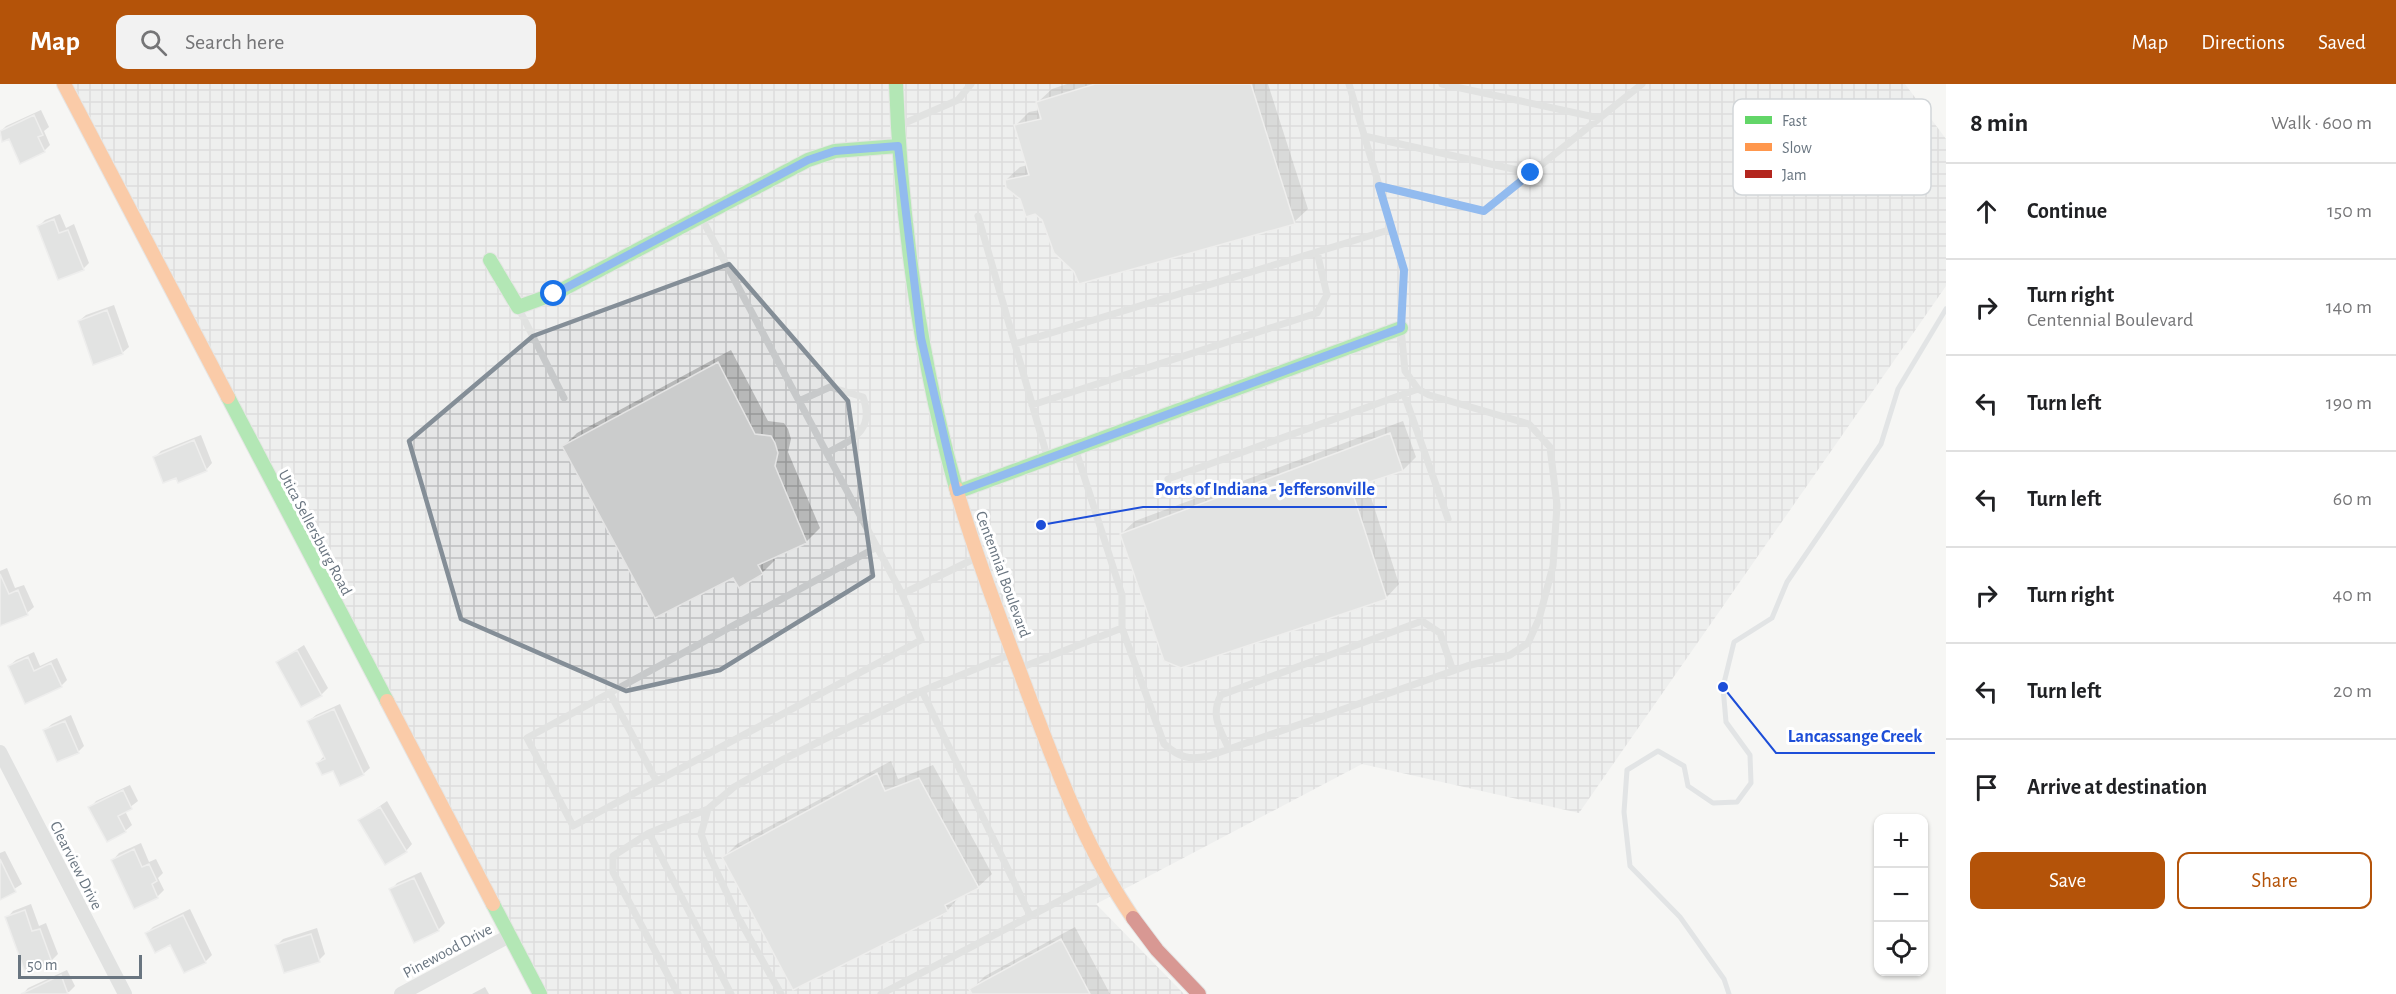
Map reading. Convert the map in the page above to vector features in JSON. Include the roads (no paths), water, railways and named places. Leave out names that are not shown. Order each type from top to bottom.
[{"type":"street","name":"Utica Sellersburg Road","points":[[64,84],[540,994]]},
{"type":"street","name":"Centennial Boulevard","points":[[896,84],[898,146],[921,338],[957,492],[1065,793],[1106,877],[1137,926],[1199,994]]},
{"type":"street","points":[[490,260],[518,307],[554,294],[808,160],[835,151],[898,146]]},
{"type":"street","points":[[957,492],[1401,328]]},
{"type":"street","name":"Clearview Drive","points":[[0,752],[125,994]]},
{"type":"street","name":"Pinewood Drive","points":[[401,994],[509,936]]},
{"type":"lane","points":[[897,126],[958,100],[971,84]]},
{"type":"lane","points":[[1076,448],[1122,595],[1122,628],[1164,744],[1178,757],[1192,759],[1230,749],[1453,671],[1510,655],[1528,643],[1539,619],[1554,566],[1557,505],[1550,447],[1529,424],[1429,395],[1418,389],[1405,371],[1401,328],[1404,270],[1349,84]]},
{"type":"lane","points":[[1442,84],[1599,118]]},
{"type":"lane","points":[[1379,186],[1484,211],[1642,84]]},
{"type":"lane","points":[[1364,136],[1531,173]]},
{"type":"lane","points":[[978,216],[1048,459]]},
{"type":"lane","points":[[701,217],[827,453],[877,547],[902,594],[921,640],[573,826],[527,738],[877,547]]},
{"type":"lane","points":[[1015,344],[1392,229]]},
{"type":"lane","points":[[1032,405],[1317,313],[1327,295],[1317,252]]},
{"type":"lane","points":[[518,307],[564,398]]},
{"type":"lane","points":[[799,401],[831,387],[862,397],[868,411],[863,429],[854,438],[827,453]]},
{"type":"lane","points":[[1168,479],[1418,389]]},
{"type":"lane","points":[[1404,394],[1448,519]]},
{"type":"lane","points":[[902,594],[979,556]]},
{"type":"lane","points":[[1230,749],[1217,724],[1215,705],[1221,695],[1422,621],[1440,633],[1453,671]]},
{"type":"lane","points":[[1020,668],[1122,628]]},
{"type":"lane","points":[[678,994],[613,872],[614,856],[649,833],[708,809],[734,787],[772,765],[922,691],[1014,653]]},
{"type":"lane","points":[[922,691],[1030,915]]},
{"type":"lane","points":[[610,693],[657,780]]},
{"type":"lane","points":[[708,809],[701,834],[708,853],[738,917],[781,994]]},
{"type":"lane","points":[[649,833],[731,994]]},
{"type":"lane","points":[[881,994],[1106,877]]},
{"type":"waterway","points":[[1729,994],[1724,979],[1680,917],[1630,866],[1624,812],[1627,770],[1658,751],[1684,766],[1688,786],[1713,803],[1737,802],[1751,783],[1750,755],[1726,722],[1723,687],[1734,642],[1772,618],[1787,582],[1881,444],[1898,389],[1946,309]]},
{"type":"place","name":"Ports of Indiana - Jeffersonville","points":[[1041,525]]},
{"type":"place","name":"Lancassange Creek","points":[[1723,687]]}]
